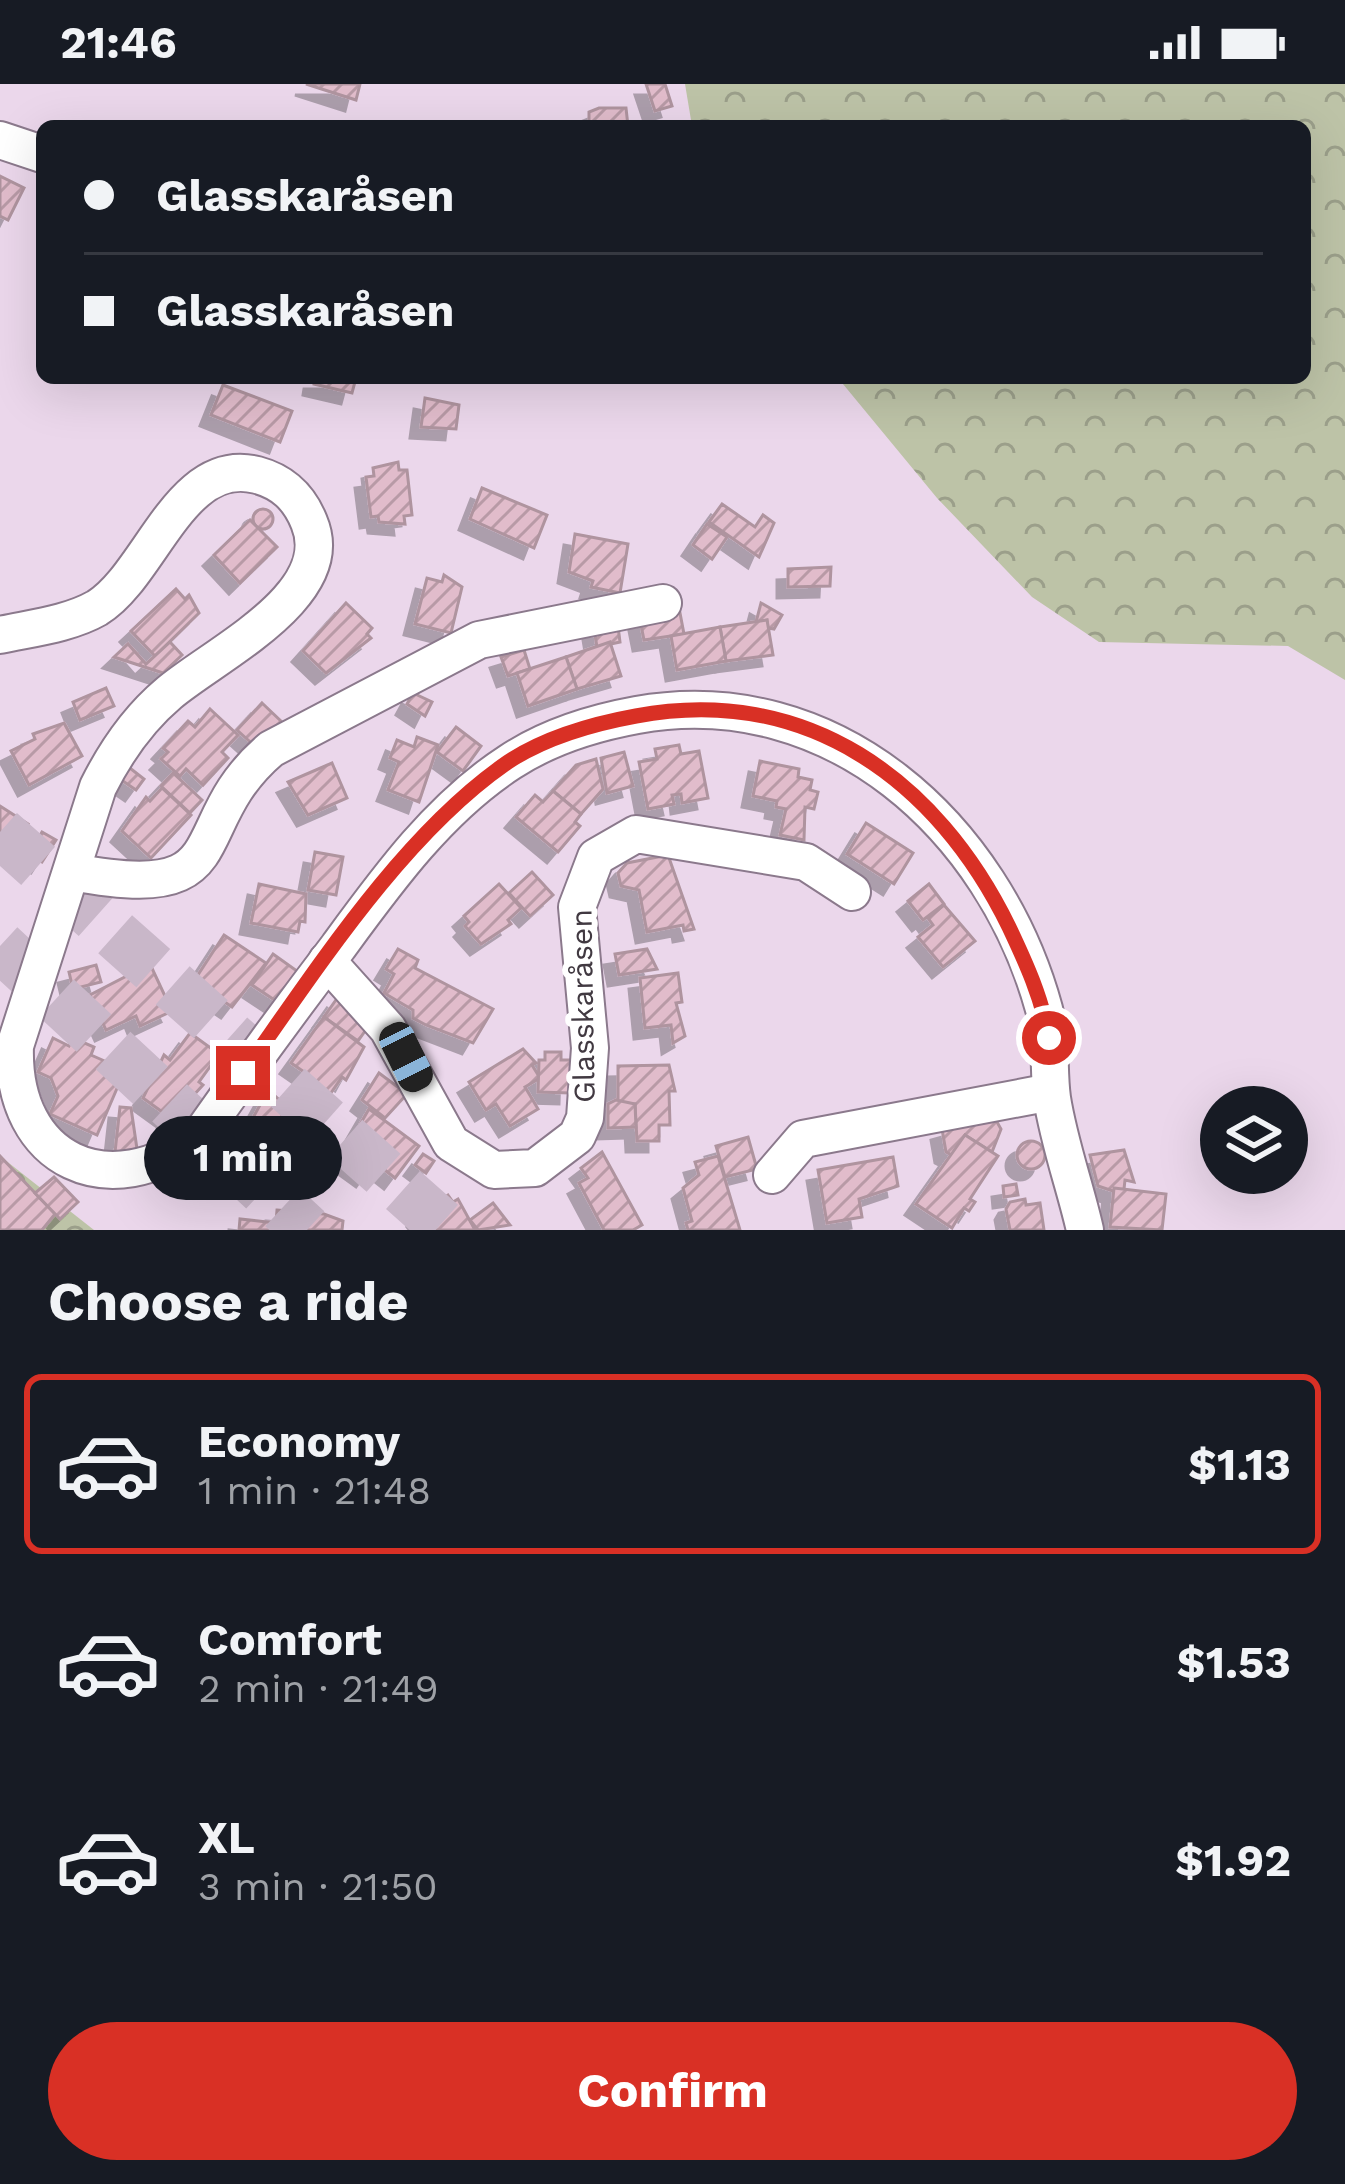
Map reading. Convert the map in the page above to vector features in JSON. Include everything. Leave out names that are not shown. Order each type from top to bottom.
[{"type":"street","points":[[0,140],[36,152]]},
{"type":"street","points":[[0,635],[97,608],[144,562],[192,493],[217,479],[247,472],[272,479],[290,491],[314,532],[315,556],[293,596],[168,694],[116,751],[98,787],[15,1046],[14,1072],[33,1128],[52,1149],[104,1172],[154,1166],[199,1137],[415,849],[461,800],[509,762],[602,722],[663,710],[730,709],[782,720],[850,747],[922,799],[958,839],[998,905],[1044,1008],[1054,1067],[1051,1092],[1085,1230]]},
{"type":"street","points":[[73,872],[130,883],[154,883],[178,874],[216,832],[250,767],[298,734],[479,640],[663,603]]},
{"type":"street","name":"Glasskaråsen","points":[[327,961],[388,1029],[452,1143],[494,1170],[518,1171],[552,1156],[577,1136],[585,1118],[590,1048],[577,907],[596,857],[636,833],[806,862],[852,892]]},
{"type":"street","points":[[772,1175],[803,1139],[1051,1092]]},
{"type":"green space","points":[[685,84],[1345,84],[1345,680],[1288,646],[1099,642],[1032,597],[937,498],[843,384],[1311,384],[1311,120],[691,120]]},
{"type":"green space","points":[[0,1156],[94,1230],[0,1230]]},
{"type":"building","points":[[306,84],[360,84],[356,100]]},
{"type":"building","points":[[646,84],[665,84],[672,106],[655,111]]},
{"type":"building","points":[[626,108],[627,120],[589,120],[589,112]]},
{"type":"building","points":[[0,176],[24,188],[8,220],[0,216]]},
{"type":"building","points":[[314,384],[354,384],[352,393]]},
{"type":"building","points":[[223,385],[292,411],[280,442],[211,415]]},
{"type":"building","points":[[425,398],[459,405],[456,429],[421,427]]},
{"type":"building","points":[[398,462],[399,470],[407,470],[412,515],[404,516],[405,524],[379,522],[378,516],[371,517],[366,477],[374,476],[373,468]]},
{"type":"building","points":[[482,488],[547,515],[534,548],[470,519]]},
{"type":"building","points":[[722,504],[755,527],[763,515],[774,523],[759,557],[709,522]]},
{"type":"building","points":[[263,509],[273,519],[263,529],[253,519]]},
{"type":"building","points":[[250,520],[277,547],[240,583],[214,555]]},
{"type":"building","points":[[707,524],[727,537],[712,559],[693,545]]},
{"type":"building","points":[[575,534],[628,544],[620,593],[591,587],[593,581],[569,572]]},
{"type":"building","points":[[831,567],[830,586],[788,587],[788,569]]},
{"type":"building","points":[[444,575],[462,587],[451,633],[415,624],[427,578],[442,582]]},
{"type":"building","points":[[176,589],[185,599],[189,595],[199,613],[155,656],[131,631]]},
{"type":"building","points":[[346,603],[372,628],[367,634],[371,638],[326,673],[303,651]]},
{"type":"building","points":[[761,603],[782,615],[774,629],[768,628],[767,620],[756,622]]},
{"type":"building","points":[[680,613],[684,634],[644,640],[640,620]]},
{"type":"building","points":[[767,620],[773,655],[726,661],[720,627]]},
{"type":"building","points":[[618,626],[620,642],[597,647],[594,629]]},
{"type":"building","points":[[720,627],[726,661],[677,670],[671,636]]},
{"type":"building","points":[[170,642],[182,655],[163,673],[114,657],[128,644],[146,664]]},
{"type":"building","points":[[610,642],[621,676],[577,689],[566,657]]},
{"type":"building","points":[[524,650],[530,669],[508,676],[501,657]]},
{"type":"building","points":[[566,657],[577,689],[528,706],[517,673]]},
{"type":"building","points":[[106,688],[114,706],[80,720],[73,702]]},
{"type":"building","points":[[413,693],[432,702],[425,716],[407,704]]},
{"type":"building","points":[[262,703],[283,723],[258,749],[237,730]]},
{"type":"building","points":[[210,709],[238,735],[222,752],[228,758],[203,785],[186,769],[180,776],[161,759],[168,752],[163,748],[188,721],[195,727]]},
{"type":"building","points":[[64,723],[82,756],[29,785],[11,751],[35,739],[33,734]]},
{"type":"building","points":[[456,727],[481,746],[463,771],[437,752]]},
{"type":"building","points":[[417,737],[438,745],[419,802],[388,790],[399,762],[390,758],[397,740],[414,747]]},
{"type":"building","points":[[679,745],[681,754],[699,751],[708,798],[682,803],[681,794],[672,795],[674,804],[648,809],[639,762],[657,759],[655,749]]},
{"type":"building","points":[[624,752],[633,786],[607,793],[601,758]]},
{"type":"building","points":[[596,759],[603,789],[581,814],[553,791],[576,765]]},
{"type":"building","points":[[760,761],[799,769],[798,777],[812,780],[810,790],[818,792],[814,809],[805,807],[804,840],[780,835],[786,809],[776,807],[777,801],[753,796]]},
{"type":"building","points":[[332,763],[347,798],[308,815],[288,782]]},
{"type":"building","points":[[126,765],[144,779],[136,790],[117,777]]},
{"type":"building","points":[[173,773],[202,800],[190,813],[161,786]]},
{"type":"building","points":[[162,788],[191,815],[151,858],[122,831],[146,797],[150,801]]},
{"type":"building","points":[[553,791],[581,814],[575,822],[580,826],[558,852],[516,817],[535,795],[543,802]]},
{"type":"building","points":[[0,806],[28,824],[9,853],[0,848]]},
{"type":"building","points":[[866,823],[913,853],[894,884],[847,854]]},
{"type":"building","points":[[42,832],[56,840],[42,862],[29,854]]},
{"type":"building","points":[[315,852],[343,857],[336,895],[308,890]]},
{"type":"building","points":[[668,855],[694,929],[684,931],[683,925],[647,932],[639,890],[621,886],[618,873],[627,863]]},
{"type":"building","points":[[532,872],[553,895],[530,916],[509,893]]},
{"type":"building","points":[[259,884],[306,894],[305,922],[300,921],[298,932],[251,923]]},
{"type":"building","points":[[499,884],[521,908],[508,920],[511,924],[481,944],[465,926],[469,922],[464,916]]},
{"type":"building","points":[[929,884],[944,904],[923,920],[908,901]]},
{"type":"building","points":[[944,905],[975,941],[943,967],[918,937],[933,925],[928,918]]},
{"type":"building","points":[[224,935],[266,963],[232,1007],[194,981]]},
{"type":"building","points":[[398,949],[418,960],[415,968],[493,1009],[473,1043],[413,1018],[413,1010],[384,993],[394,974],[386,969]]},
{"type":"building","points":[[647,949],[657,969],[619,975],[615,954]]},
{"type":"building","points":[[273,954],[297,971],[276,1001],[252,985]]},
{"type":"building","points":[[150,964],[172,1011],[140,1026],[136,1016],[106,1030],[90,995]]},
{"type":"building","points":[[96,965],[101,982],[73,989],[69,972]]},
{"type":"building","points":[[678,973],[682,1002],[676,1003],[685,1036],[673,1043],[671,1025],[645,1028],[640,978]]},
{"type":"building","points":[[338,997],[372,1021],[358,1041],[324,1017]]},
{"type":"building","points":[[324,1017],[364,1047],[346,1080],[342,1077],[324,1103],[317,1098],[309,1108],[293,1096],[307,1074],[291,1063]]},
{"type":"building","points":[[190,1033],[219,1054],[199,1082],[203,1085],[172,1119],[143,1098],[164,1055],[170,1060]]},
{"type":"building","points":[[53,1038],[69,1046],[73,1038],[94,1047],[91,1055],[116,1066],[121,1079],[97,1135],[50,1114],[58,1096],[51,1078],[38,1072]]},
{"type":"building","points":[[523,1049],[536,1063],[532,1065],[540,1078],[525,1087],[538,1109],[510,1126],[496,1104],[486,1110],[469,1082]]},
{"type":"building","points":[[545,1052],[561,1052],[561,1060],[571,1060],[570,1093],[538,1092],[539,1060],[545,1060]]},
{"type":"building","points":[[669,1065],[675,1091],[669,1091],[670,1125],[659,1125],[659,1141],[637,1141],[635,1104],[618,1104],[618,1066]]},
{"type":"building","points":[[379,1073],[407,1094],[385,1118],[362,1100]]},
{"type":"building","points":[[265,1096],[275,1096],[299,1118],[256,1171],[233,1154]]},
{"type":"building","points":[[616,1100],[635,1104],[636,1127],[608,1128],[608,1104]]},
{"type":"building","points":[[120,1107],[131,1108],[137,1149],[115,1152]]},
{"type":"building","points":[[369,1109],[419,1146],[395,1178],[376,1163],[367,1176],[341,1157]]},
{"type":"building","points":[[993,1115],[1001,1129],[992,1152],[965,1135],[952,1155],[946,1152],[942,1129]]},
{"type":"building","points":[[965,1135],[998,1156],[970,1199],[975,1202],[969,1211],[964,1208],[952,1228],[916,1204]]},
{"type":"building","points":[[748,1137],[757,1169],[725,1177],[716,1146]]},
{"type":"building","points":[[1031,1141],[1041,1145],[1045,1155],[1041,1165],[1031,1169],[1021,1165],[1017,1155],[1021,1145]]},
{"type":"building","points":[[1124,1150],[1134,1182],[1125,1180],[1124,1189],[1113,1191],[1098,1186],[1090,1155]]},
{"type":"building","points":[[602,1152],[642,1225],[633,1230],[604,1230],[579,1183],[588,1178],[581,1168]]},
{"type":"building","points":[[423,1154],[434,1161],[426,1173],[415,1165]]},
{"type":"building","points":[[0,1156],[55,1214],[42,1230],[0,1230]]},
{"type":"building","points":[[718,1156],[740,1230],[688,1230],[686,1223],[692,1221],[683,1188],[699,1175],[695,1162]]},
{"type":"building","points":[[893,1157],[898,1186],[859,1199],[862,1217],[827,1223],[818,1170]]},
{"type":"building","points":[[54,1177],[78,1202],[60,1219],[35,1193]]},
{"type":"building","points":[[1016,1184],[1018,1195],[1004,1197],[1003,1186]]},
{"type":"building","points":[[1114,1188],[1166,1194],[1162,1230],[1110,1227]]},
{"type":"building","points":[[448,1195],[453,1202],[458,1199],[475,1230],[429,1230],[418,1216]]},
{"type":"building","points":[[1025,1199],[1026,1205],[1040,1203],[1044,1230],[1010,1230],[1006,1209],[1010,1202]]},
{"type":"building","points":[[493,1203],[510,1225],[478,1230],[470,1220]]},
{"type":"building","points":[[277,1210],[324,1214],[343,1221],[342,1230],[239,1230],[240,1219],[276,1223]]},
{"type":"tunnel","points":[[0,832],[448,1230]]},
{"type":"tunnel","points":[[0,946],[307,1230]]},
{"type":"route","points":[[243,1073],[391,875],[461,800],[509,762],[547,742],[602,722],[663,710],[730,709],[782,720],[850,747],[922,799],[958,839],[998,905],[1044,1008],[1049,1038]]}]
